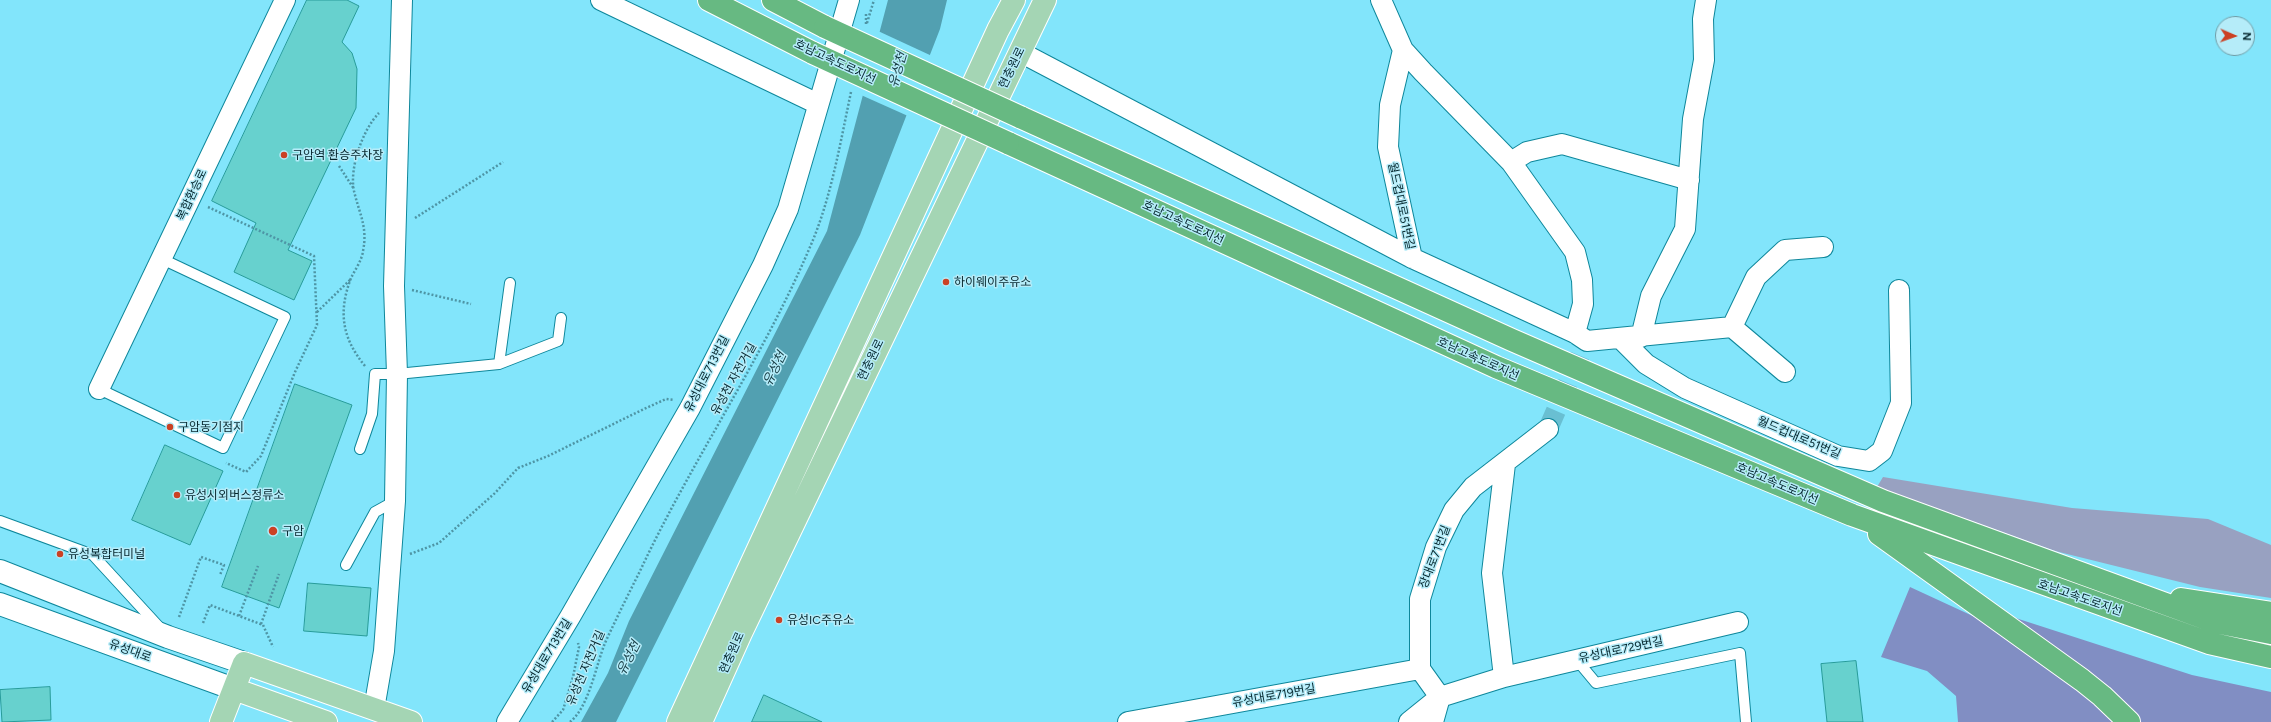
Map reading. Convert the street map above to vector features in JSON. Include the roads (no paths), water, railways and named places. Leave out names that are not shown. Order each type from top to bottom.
[{"type":"highway","name":"호남고속도로지선","points":[[709,0],[813,53],[1496,367],[1852,515],[2209,643],[2271,657]]},
{"type":"highway","name":"호남고속도로지선","points":[[773,0],[825,27],[1020,117],[1512,340],[1883,501],[2134,591],[2215,622],[2271,633]]},
{"type":"highway","points":[[1852,515],[2082,680],[2102,696],[2129,722]]},
{"type":"highway","points":[[2134,591],[2271,613]]},
{"type":"main road","name":"현충원로","points":[[723,624],[998,30],[1014,0]]},
{"type":"main road","name":"현충원로","points":[[702,722],[748,619],[1045,0]]},
{"type":"main road","points":[[663,722],[723,624]]},
{"type":"main road","points":[[678,722],[723,624]]},
{"type":"main road","points":[[221,722],[244,663],[411,722]]},
{"type":"main road","points":[[234,689],[326,722]]},
{"type":"street","name":"복합환승로","points":[[99,389],[285,0]]},
{"type":"street","points":[[374,709],[384,651],[395,501],[397,374],[394,286],[402,0]]},
{"type":"street","points":[[600,0],[818,104]]},
{"type":"street","points":[[1381,0],[1403,50],[1511,162],[1575,252],[1582,280],[1583,304],[1581,342]]},
{"type":"street","points":[[1641,337],[1651,296],[1685,228],[1693,119],[1704,60],[1704,19],[1706,0]]},
{"type":"street","name":"유성대로713번길","points":[[507,722],[570,617],[690,408],[763,265],[788,209],[818,104],[858,4]]},
{"type":"street","name":"월드컵대로51번길","points":[[1403,50],[1390,105],[1388,147],[1412,258],[1581,342],[1732,328]]},
{"type":"street","points":[[1020,52],[1412,258]]},
{"type":"street","points":[[1511,162],[1526,152],[1562,144],[1689,180]]},
{"type":"street","points":[[1785,372],[1732,328],[1756,277],[1784,250],[1823,247]]},
{"type":"street","name":"월드컵대로51번길","points":[[1620,338],[1646,364],[1685,388],[1838,456],[1869,461],[1882,451],[1901,403],[1899,290]]},
{"type":"street","name":"장대로71번길","points":[[1420,669],[1420,599],[1436,547],[1454,510],[1473,486],[1505,464],[1548,429]]},
{"type":"street","points":[[1504,677],[1492,573],[1505,464]]},
{"type":"street","points":[[0,571],[168,637],[244,663]]},
{"type":"street","name":"유성대로","points":[[0,604],[234,689]]},
{"type":"street","name":"유성대로729번길","points":[[1409,722],[1440,697],[1504,677],[1576,659],[1644,646],[1738,622]]},
{"type":"street","points":[[1420,669],[1440,697],[1433,722]]},
{"type":"street","name":"유성대로719번길","points":[[1128,722],[1420,669]]},
{"type":"lane","points":[[99,389],[223,448],[285,317],[162,258]]},
{"type":"lane","points":[[499,364],[510,283]]},
{"type":"lane","points":[[360,449],[372,414],[375,374],[397,374],[499,364],[558,341],[561,318]]},
{"type":"lane","points":[[346,565],[376,512],[395,501]]},
{"type":"lane","points":[[0,521],[93,555],[168,637]]},
{"type":"lane","points":[[1576,659],[1596,683],[1740,653],[1746,722]]},
{"type":"water","name":"유성천","points":[[888,0],[947,0],[940,29],[860,235],[616,722],[581,722],[608,673],[629,621],[827,231]]},
{"type":"tunnel","points":[[1548,429],[1581,353]]},
{"type":"place","name":"구암역 환승주차장","points":[[284,155]]},
{"type":"place","name":"하이웨이주유소","points":[[946,282]]},
{"type":"place","name":"구암동기점지","points":[[170,427]]},
{"type":"place","name":"유성시외버스정류소","points":[[177,495]]},
{"type":"place","name":"구암","points":[[273,531]]},
{"type":"place","name":"유성복합터미널","points":[[60,554]]},
{"type":"place","name":"유성IC주유소","points":[[779,620]]}]
